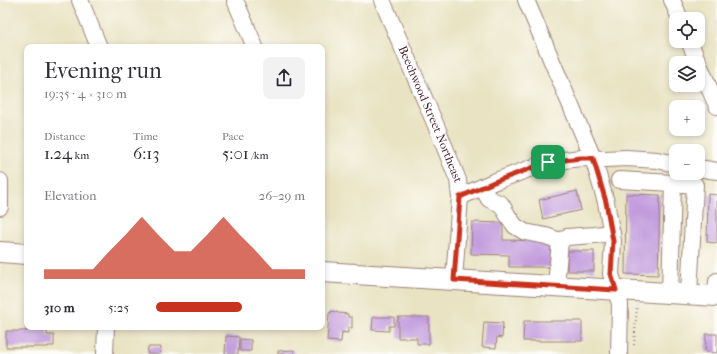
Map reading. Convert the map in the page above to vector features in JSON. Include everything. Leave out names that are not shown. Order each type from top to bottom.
[{"type":"main road","points":[[0,252],[24,254]]},
{"type":"main road","points":[[325,272],[689,294],[717,291]]},
{"type":"street","points":[[80,0],[98,44]]},
{"type":"street","points":[[235,0],[254,44]]},
{"type":"street","name":"Beechwood Street Northeast","points":[[382,0],[440,134],[458,180],[460,197],[454,280]]},
{"type":"street","points":[[526,0],[593,158],[606,202],[613,241],[611,274],[620,304],[618,354]]},
{"type":"street","points":[[672,0],[677,12]]},
{"type":"street","points":[[692,48],[717,106]]},
{"type":"street","points":[[460,197],[548,162],[581,158],[626,158],[658,160],[669,162]]},
{"type":"street","points":[[705,169],[717,171]]},
{"type":"street","points":[[619,180],[695,185],[689,294]]},
{"type":"street","points":[[0,181],[0,207]]},
{"type":"street","points":[[670,293],[673,183]]},
{"type":"street","points":[[482,187],[489,199],[501,204],[515,226],[525,232],[546,236],[560,241]]},
{"type":"street","points":[[556,286],[560,241],[567,236],[612,233]]},
{"type":"street","points":[[104,354],[106,330]]},
{"type":"path","points":[[634,347],[637,305]]},
{"type":"building","points":[[577,191],[581,210],[543,219],[539,200]]},
{"type":"building","points":[[626,194],[660,195],[658,275],[625,274]]},
{"type":"building","points":[[708,194],[717,195],[717,243],[707,242]]},
{"type":"building","points":[[472,222],[503,223],[503,240],[551,241],[551,267],[509,267],[509,255],[471,254]]},
{"type":"building","points":[[567,251],[594,251],[594,271],[567,271]]},
{"type":"building","points":[[331,311],[348,314],[348,317],[352,317],[352,328],[348,328],[348,333],[342,332],[341,342],[327,341],[329,313],[331,313]]},
{"type":"building","points":[[373,317],[394,317],[394,326],[389,326],[389,331],[372,330]]},
{"type":"building","points":[[398,317],[429,317],[429,344],[417,344],[417,338],[398,338]]},
{"type":"building","points":[[524,321],[582,321],[582,341],[523,341]]},
{"type":"building","points":[[484,322],[503,323],[502,338],[497,337],[496,348],[482,347]]},
{"type":"building","points":[[47,330],[47,335],[54,335],[54,346],[6,347],[6,331]]},
{"type":"building","points":[[706,334],[717,334],[717,353],[705,352]]},
{"type":"building","points":[[226,336],[239,337],[238,354],[225,354]]},
{"type":"building","points":[[240,339],[251,340],[251,351],[240,351]]},
{"type":"building","points":[[148,347],[161,347],[160,354],[147,354]]},
{"type":"building","points":[[294,350],[294,354],[278,354],[278,351]]},
{"type":"route","points":[[593,158],[606,202],[613,241],[611,274],[616,290],[454,280],[460,197],[494,182],[548,162],[593,158]]}]
